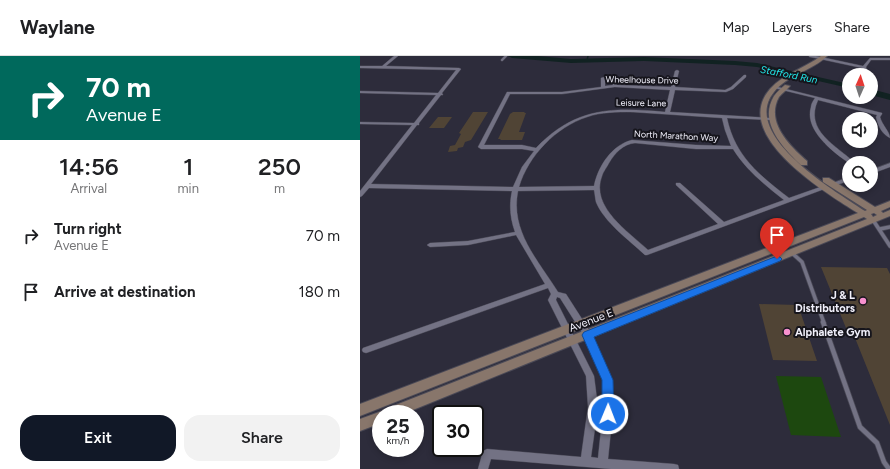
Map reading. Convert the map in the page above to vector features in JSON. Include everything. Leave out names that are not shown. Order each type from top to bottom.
[{"type":"street","points":[[383,67],[396,56]]},
{"type":"street","points":[[794,78],[809,72],[826,58]]},
{"type":"street","points":[[887,215],[874,210],[829,186],[796,165],[776,144],[768,131],[764,119],[765,102],[779,88],[794,78],[801,71],[826,58],[864,69],[870,59],[890,59]]},
{"type":"street","points":[[360,67],[459,69],[441,94],[360,195]]},
{"type":"street","points":[[667,113],[677,71]]},
{"type":"street","name":"Wheelhouse Drive","points":[[538,150],[522,147],[481,146],[509,93],[562,93],[603,86],[726,91],[732,88],[745,76]]},
{"type":"street","points":[[603,86],[602,80],[605,77],[613,78],[615,86]]},
{"type":"street","points":[[779,88],[880,114],[878,117],[883,130],[890,137]]},
{"type":"street","points":[[779,88],[771,114],[772,120],[782,140],[804,164],[829,186],[874,220]]},
{"type":"street","points":[[360,92],[441,94]]},
{"type":"street","points":[[817,98],[812,108],[812,117],[816,130],[842,156]]},
{"type":"street","name":"Leisure Lane","points":[[602,463],[608,414],[607,380],[588,335],[563,296],[555,294],[518,233],[513,212],[515,189],[525,166],[538,150],[564,127],[586,116],[626,111],[772,120]]},
{"type":"street","points":[[724,117],[726,131],[734,147],[749,167],[763,181],[787,200]]},
{"type":"street","points":[[360,123],[417,124]]},
{"type":"street","name":"North Marathon Way","points":[[597,188],[597,179],[602,169],[618,147],[625,144],[633,142],[711,148],[734,147]]},
{"type":"street","points":[[796,165],[804,164]]},
{"type":"street","points":[[878,169],[890,165]]},
{"type":"street","points":[[367,186],[515,189],[597,188],[598,198],[606,214],[622,232],[647,253],[787,200],[842,181]]},
{"type":"street","points":[[678,184],[722,224]]},
{"type":"street","name":"Avenue E","points":[[360,418],[569,336],[588,335],[788,250],[890,204]]},
{"type":"street","name":"Avenue E","points":[[409,405],[569,336],[581,324],[887,215]]},
{"type":"street","points":[[430,245],[468,244],[518,233]]},
{"type":"street","points":[[366,350],[550,285]]},
{"type":"street","name":"Leisure Lane","points":[[555,294],[552,300],[569,336]]},
{"type":"street","points":[[569,336],[590,376],[592,389],[594,407],[585,462]]},
{"type":"street","name":"Avenue E","points":[[360,418],[372,417]]},
{"type":"street","points":[[483,469],[487,454],[674,469]]},
{"type":"lane","points":[[502,60],[506,56]]},
{"type":"lane","points":[[810,56],[826,58]]},
{"type":"lane","points":[[874,220],[890,246]]},
{"type":"lane","points":[[880,229],[890,227]]},
{"type":"lane","points":[[788,250],[802,262],[860,427],[877,443],[884,462],[889,469]]},
{"type":"green space","points":[[776,376],[821,377],[841,437],[791,435]]},
{"type":"building","points":[[473,112],[488,112],[471,140],[465,142],[463,147],[458,148],[457,151],[448,152],[450,146],[455,145],[461,134],[459,133]]},
{"type":"building","points":[[513,112],[526,113],[519,132],[525,132],[522,140],[498,139],[510,114]]},
{"type":"building","points":[[438,117],[452,117],[444,128],[429,128]]},
{"type":"building","name":"J & L Distributors","points":[[821,267],[887,268],[890,274],[890,425],[851,328],[846,328]]},
{"type":"building","name":"Alphalete Gym","points":[[759,304],[798,305],[817,361],[773,360]]},
{"type":"waterway","name":"Stafford Run","points":[[512,56],[571,61],[644,59],[735,63],[757,65],[842,84]]},
{"type":"waterway","name":"Stafford Run","points":[[587,60],[588,56]]},
{"type":"waterway","name":"Stafford Run","points":[[878,94],[890,97]]},
{"type":"place","name":"J & L Distributors","points":[[863,301]]},
{"type":"place","name":"Alphalete Gym","points":[[787,332]]},
{"type":"route","points":[[608,414],[609,401],[607,380],[588,335],[777,259]]}]
